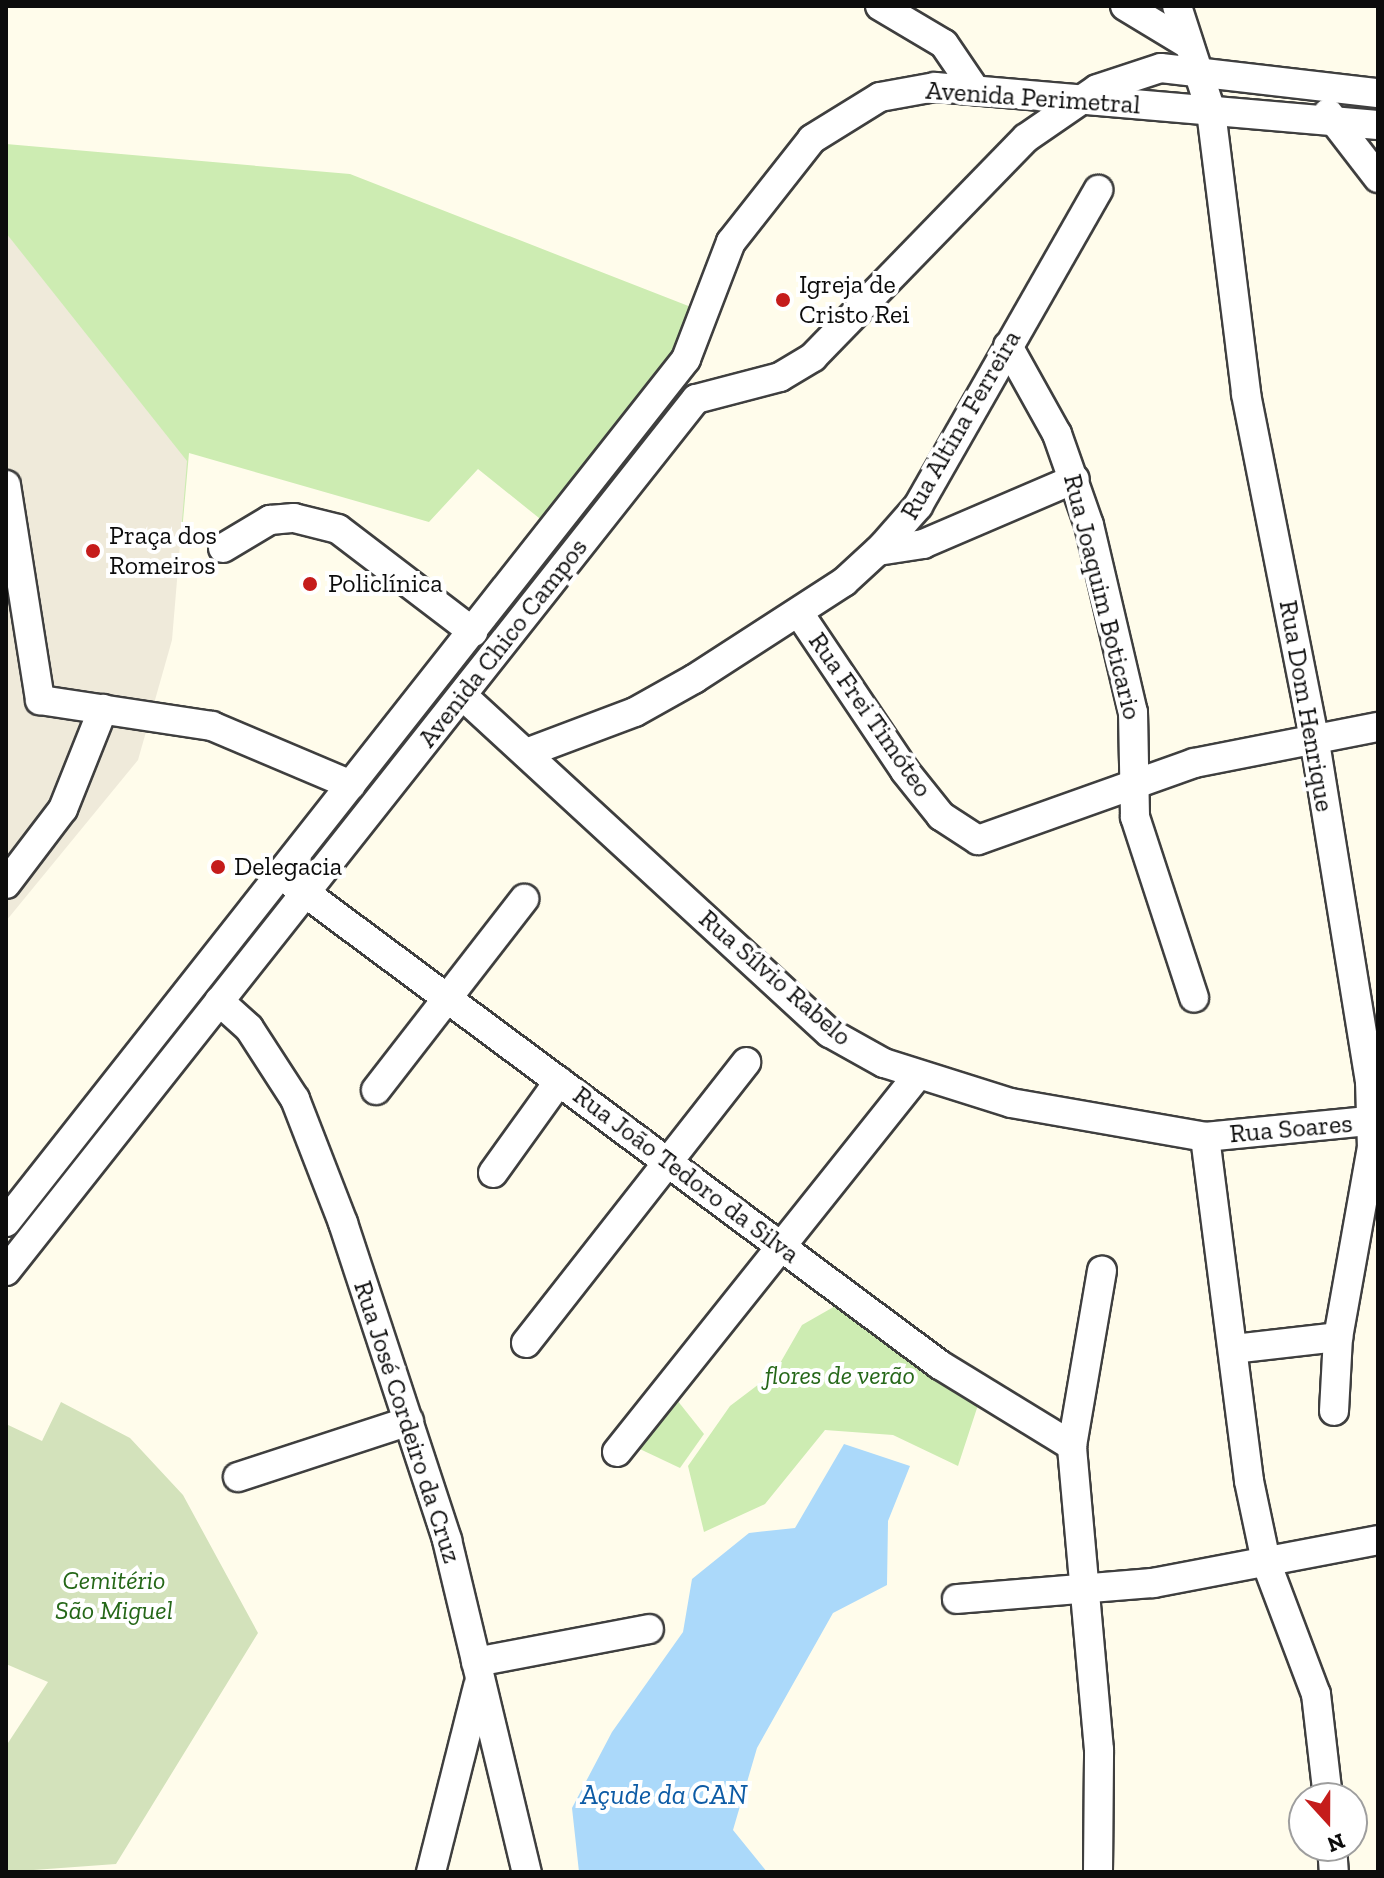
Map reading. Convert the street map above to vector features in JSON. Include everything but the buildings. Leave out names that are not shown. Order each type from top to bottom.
[{"type":"street","points":[[880,6],[944,44],[974,88]]},
{"type":"street","points":[[1125,6],[1186,43]]},
{"type":"street","name":"Rua Dom Henrique","points":[[1177,6],[1186,43],[1211,111],[1246,394],[1314,736],[1376,1120],[1338,1337],[1334,1411]]},
{"type":"street","name":"Avenida Chico Campos","points":[[8,1265],[696,399],[780,377],[813,357],[1026,138],[1072,102],[1146,70],[1198,72],[1378,93]]},
{"type":"street","points":[[1305,85],[1378,178]]},
{"type":"street","name":"Avenida Perimetral","points":[[706,314],[731,242],[812,139],[880,97],[974,88],[1072,102],[1378,125]]},
{"type":"street","name":"Rua Altina Ferreira","points":[[526,753],[635,712],[799,613],[878,551],[918,506],[1098,190]]},
{"type":"street","name":"Avenida Chico Campos","points":[[6,1222],[686,359],[706,314]]},
{"type":"street","name":"Rua Joaquim Boticario","points":[[1008,346],[1075,479],[1130,698],[1136,780],[1135,817],[1194,998]]},
{"type":"street","points":[[878,551],[923,544],[1075,479]]},
{"type":"street","points":[[6,485],[40,700],[212,726],[351,785]]},
{"type":"street","points":[[223,548],[270,520],[294,518],[338,529],[473,632]]},
{"type":"street","points":[[539,547],[564,567]]},
{"type":"street","name":"Rua Frei Timóteo","points":[[799,613],[941,816],[978,840],[1028,827],[1136,780],[1314,736],[1378,727]]},
{"type":"street","name":"Rua Sílvio Rabelo","points":[[463,696],[830,1033],[917,1076],[1011,1103],[1205,1137]]},
{"type":"street","points":[[6,884],[63,809],[103,709]]},
{"type":"street","name":"Rua João Tedoro da Silva","points":[[280,875],[307,892],[447,1002],[671,1159],[940,1365],[1072,1446]]},
{"type":"street","points":[[376,1090],[524,899]]},
{"type":"street","name":"Rua José Cordeiro da Cruz","points":[[219,1001],[263,1047],[295,1099],[409,1421],[478,1672],[527,1872]]},
{"type":"street","points":[[526,1343],[746,1062]]},
{"type":"street","points":[[617,1452],[917,1076]]},
{"type":"street","points":[[493,1173],[559,1081]]},
{"type":"street","name":"Rua Soares","points":[[1205,1137],[1376,1120]]},
{"type":"street","points":[[1205,1137],[1233,1349],[1266,1562],[1316,1694],[1326,1782]]},
{"type":"street","points":[[1098,1872],[1089,1589],[1072,1446],[1102,1271]]},
{"type":"street","points":[[1233,1349],[1338,1337]]},
{"type":"street","points":[[238,1477],[409,1421]]},
{"type":"street","points":[[957,1599],[1089,1589],[1266,1562],[1378,1540]]},
{"type":"street","points":[[431,1872],[478,1672],[649,1629]]},
{"type":"green space","points":[[6,144],[350,174],[691,307],[684,345],[544,522],[478,469],[429,522],[189,453],[182,532],[149,518],[6,407]]},
{"type":"green space","name":"flores de verão","points":[[837,1305],[978,1405],[958,1466],[893,1435],[825,1430],[765,1504],[704,1532],[688,1466],[730,1406],[775,1372],[802,1325]]},
{"type":"green space","points":[[673,1395],[704,1434],[680,1468],[625,1442]]},
{"type":"green space","name":"Cemitério São Miguel","points":[[61,1402],[130,1438],[183,1495],[258,1633],[116,1864],[6,1872],[6,1746],[48,1682],[6,1664],[6,1424],[42,1441]]},
{"type":"shaded area","name":"Praça dos Romeiros","points":[[6,233],[187,461],[172,640],[138,760],[6,921]]},
{"type":"water","name":"Açude da CAN","points":[[844,1444],[910,1466],[888,1521],[887,1585],[833,1613],[757,1748],[733,1830],[767,1872],[579,1872],[572,1808],[612,1732],[683,1632],[692,1579],[749,1533],[795,1528]]},
{"type":"place","name":"Igreja de Cristo Rei","points":[[783,300]]},
{"type":"place","name":"Praça dos Romeiros","points":[[93,551]]},
{"type":"place","name":"Policlínica","points":[[310,584]]},
{"type":"place","name":"Delegacia","points":[[218,867]]}]
